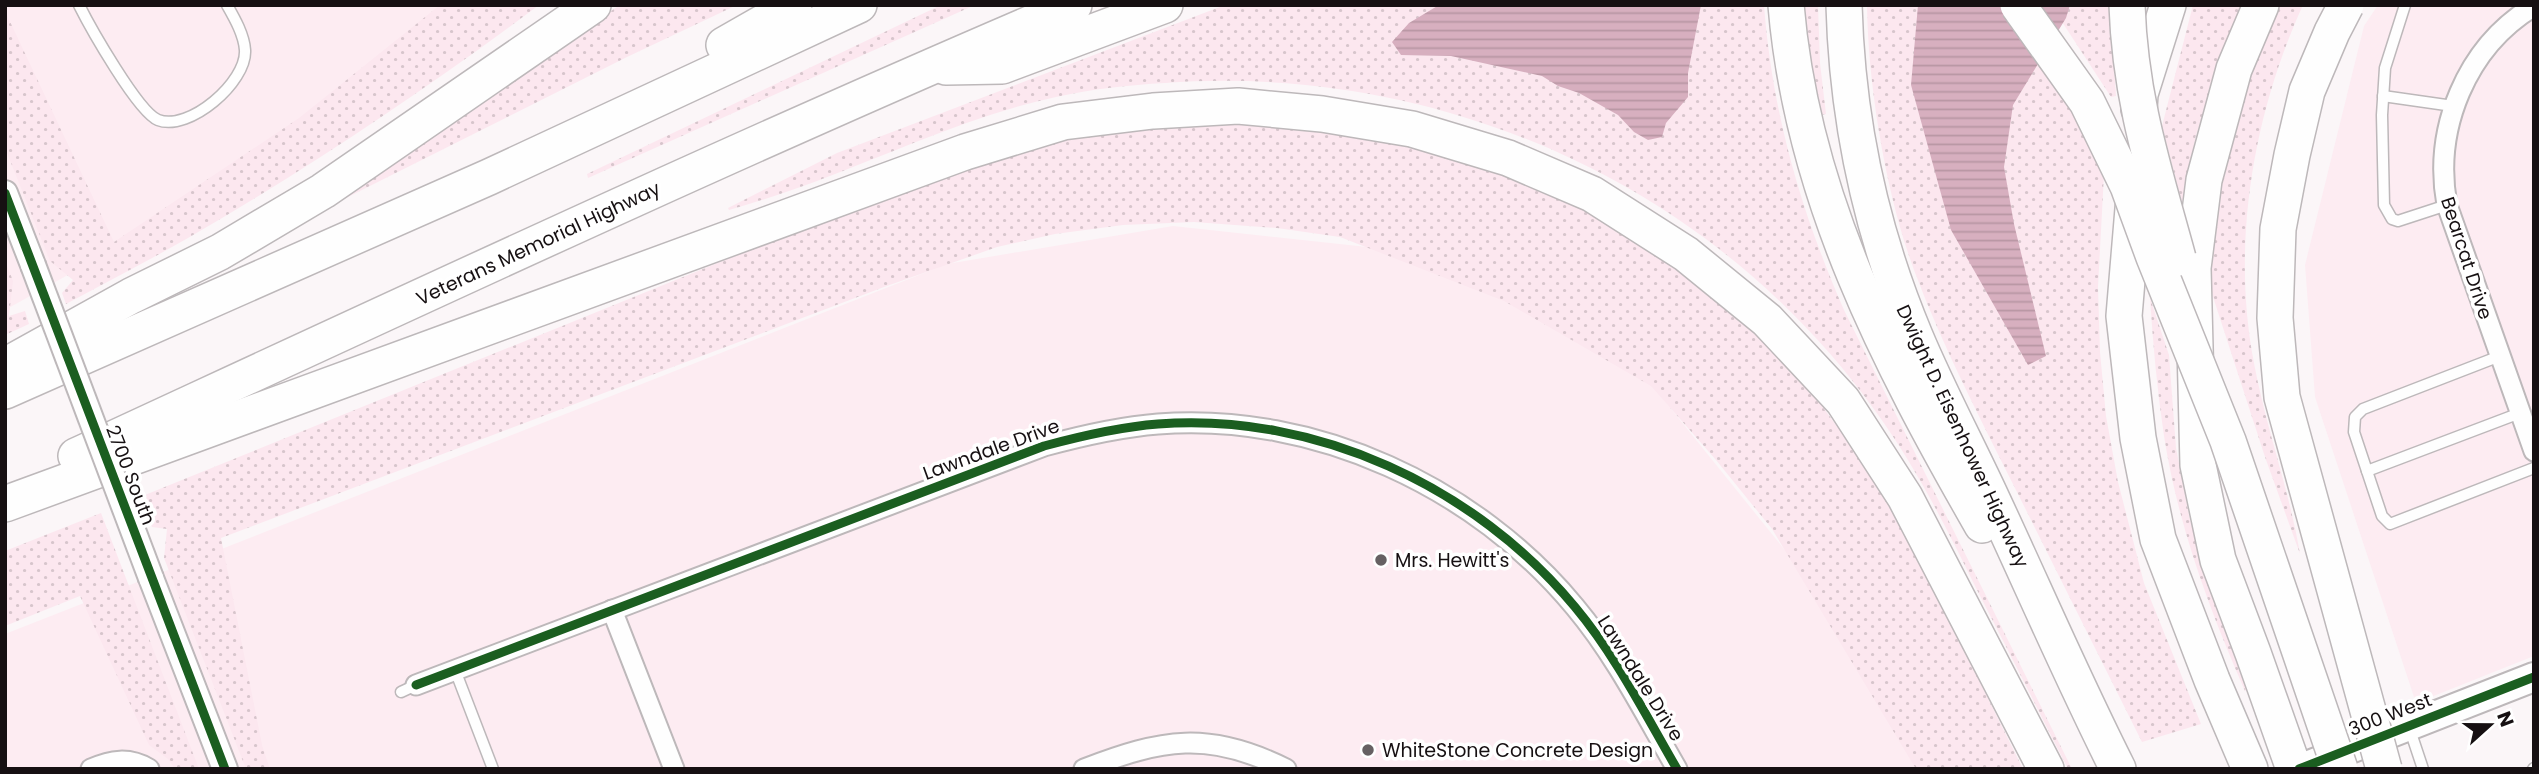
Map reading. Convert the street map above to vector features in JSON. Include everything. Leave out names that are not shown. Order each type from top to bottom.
[{"type":"highway","points":[[5,366],[131,296],[220,252],[323,191],[593,5]]},
{"type":"highway","points":[[489,177],[794,5]]},
{"type":"highway","points":[[5,391],[489,177],[859,5]]},
{"type":"highway","name":"Veterans Memorial Highway","points":[[5,489],[567,228],[1074,5]]},
{"type":"highway","points":[[929,67],[1002,66],[1165,5]]},
{"type":"highway","points":[[1786,5],[1797,85],[1812,154],[1833,222],[1861,293],[1942,456],[2095,723]]},
{"type":"highway","name":"Dwight D. Eisenhower Highway","points":[[1844,5],[1850,93],[1862,165],[1879,235],[1898,292],[1931,373],[1966,442],[2115,762]]},
{"type":"highway","points":[[2018,5],[2087,103],[2128,186],[2228,440],[2340,769]]},
{"type":"highway","points":[[2127,5],[2130,58],[2142,131],[2228,440]]},
{"type":"highway","points":[[2168,5],[2140,94],[2124,316],[2138,438],[2158,539],[2212,680],[2250,769]]},
{"type":"highway","points":[[2261,5],[2234,69],[2203,180],[2193,268],[2198,465],[2218,560],[2296,769]]},
{"type":"highway","points":[[2346,5],[2307,91],[2292,155],[2278,229],[2275,318],[2282,397],[2384,769]]},
{"type":"highway","points":[[5,504],[951,157],[1063,122],[1153,111],[1238,106],[1322,114],[1412,129],[1508,158],[1592,194],[1686,254],[1767,320],[1843,401],[1905,497],[2046,769]]},
{"type":"main road","name":"300 West","points":[[2296,769],[2534,677]]},
{"type":"street","name":"Bearcat Drive","points":[[2534,6],[2499,33],[2472,67],[2453,106],[2443,163],[2443,186],[2447,205],[2534,451]]},
{"type":"street","name":"2700 South","points":[[5,193],[225,769]]},
{"type":"street","name":"Lawndale Drive","points":[[409,688],[1044,446],[1104,431],[1159,424],[1218,424],[1260,428],[1325,443],[1389,466],[1437,490],[1471,512],[1525,553],[1576,608],[1609,654],[1677,769]]},
{"type":"street","points":[[612,610],[674,769]]},
{"type":"street","points":[[1084,769],[1148,746],[1190,742],[1233,747],[1286,769]]},
{"type":"street","points":[[91,769],[108,761],[128,760],[149,769]]},
{"type":"lane","points":[[79,5],[93,33],[131,92],[155,119],[168,123],[181,120],[219,99],[242,71],[245,50],[237,23],[227,5]]},
{"type":"lane","points":[[2405,5],[2385,68],[2384,205],[2388,213],[2398,221],[2447,205]]},
{"type":"lane","points":[[2383,96],[2453,106]]},
{"type":"lane","points":[[2500,356],[2363,409],[2355,417],[2354,432],[2382,516],[2390,524],[2534,468]]},
{"type":"lane","points":[[2367,471],[2520,413]]},
{"type":"lane","points":[[455,670],[493,769]]},
{"type":"lane","points":[[2408,726],[2423,769]]},
{"type":"shaded area","points":[[5,5],[494,5],[335,126],[5,310]]},
{"type":"shaded area","points":[[440,5],[539,5],[454,67],[323,156],[173,247],[66,304],[62,293],[73,280],[50,261],[5,148],[5,11],[114,242],[299,118]]},
{"type":"shaded area","points":[[620,5],[737,5],[320,211],[519,72]]},
{"type":"shaded area","points":[[941,5],[975,5],[588,178],[587,174]]},
{"type":"shaded area","points":[[1225,5],[1764,5],[1781,123],[1814,236],[1844,310],[2072,769],[2068,769],[1917,476],[1876,412],[1810,332],[1735,262],[1653,203],[1563,155],[1469,118],[1370,94],[1268,82],[1165,83],[1083,92],[1025,105],[965,124],[795,189],[729,210],[728,208],[837,153]]},
{"type":"shaded area","points":[[1439,5],[1701,5],[1688,73],[1688,97],[1666,123],[1662,137],[1648,140],[1634,132],[1618,115],[1542,76],[1451,56],[1401,55],[1392,42],[1409,23]]},
{"type":"shaded area","points":[[1800,5],[1818,5],[1820,63],[1826,114],[1817,116]]},
{"type":"shaded area","points":[[1867,5],[2002,5],[2066,99],[2104,174],[2098,287],[2106,416],[2118,482],[2144,583],[2201,724],[2142,742],[1950,356],[1914,270],[1895,208],[1875,105]]},
{"type":"shaded area","points":[[1918,5],[2070,5],[2066,18],[2013,105],[2004,167],[2014,224],[2046,356],[2028,365],[1951,230],[1911,85]]},
{"type":"shaded area","points":[[2051,5],[2110,5],[2116,96],[2111,97]]},
{"type":"shaded area","points":[[2193,5],[2245,5],[2224,54],[2196,135],[2182,203],[2162,126]]},
{"type":"shaded area","points":[[2275,5],[2303,5],[2271,90],[2259,135],[2246,227],[2247,318],[2254,363],[2300,554],[2265,457],[2202,263],[2218,162]]},
{"type":"shaded area","points":[[2378,5],[2534,5],[2534,656],[2416,703],[2315,397],[2305,265],[2364,26]]},
{"type":"shaded area","points":[[1276,120],[1450,152],[1594,213],[1655,251],[1738,315],[1806,384],[1871,473],[1911,543],[2023,769],[1916,769],[1772,529],[1651,386],[1504,301],[1340,237],[1277,228],[1194,222],[1123,225],[1055,234],[997,247],[884,287],[221,538],[262,745],[270,769],[246,769],[164,558],[167,529],[152,527],[140,497],[947,170],[1075,133]]},
{"type":"shaded area","points":[[1173,226],[1460,257],[1651,384],[1809,580],[1931,769],[5,769],[5,634],[947,264]]},
{"type":"shaded area","points":[[5,260],[13,281],[9,316],[25,311],[29,324],[5,335]]},
{"type":"shaded area","points":[[2150,298],[2169,355],[2176,448],[2190,520],[2217,610],[2247,690],[2245,691],[2196,566],[2170,469],[2162,419]]},
{"type":"shaded area","points":[[101,513],[199,769],[175,769],[168,759],[149,745],[80,596],[5,626],[5,551]]},
{"type":"cycle path","points":[[5,193],[225,769]]},
{"type":"cycle path","points":[[416,685],[1044,446],[1143,425],[1217,423],[1275,431],[1333,445],[1388,466],[1441,493],[1490,526],[1535,564],[1590,626],[1629,686],[1677,769]]},
{"type":"cycle path","points":[[2299,769],[2534,677]]},
{"type":"place","name":"Mrs. Hewitt's","points":[[1381,560]]},
{"type":"place","name":"WhiteStone Concrete Design","points":[[1368,750]]}]
